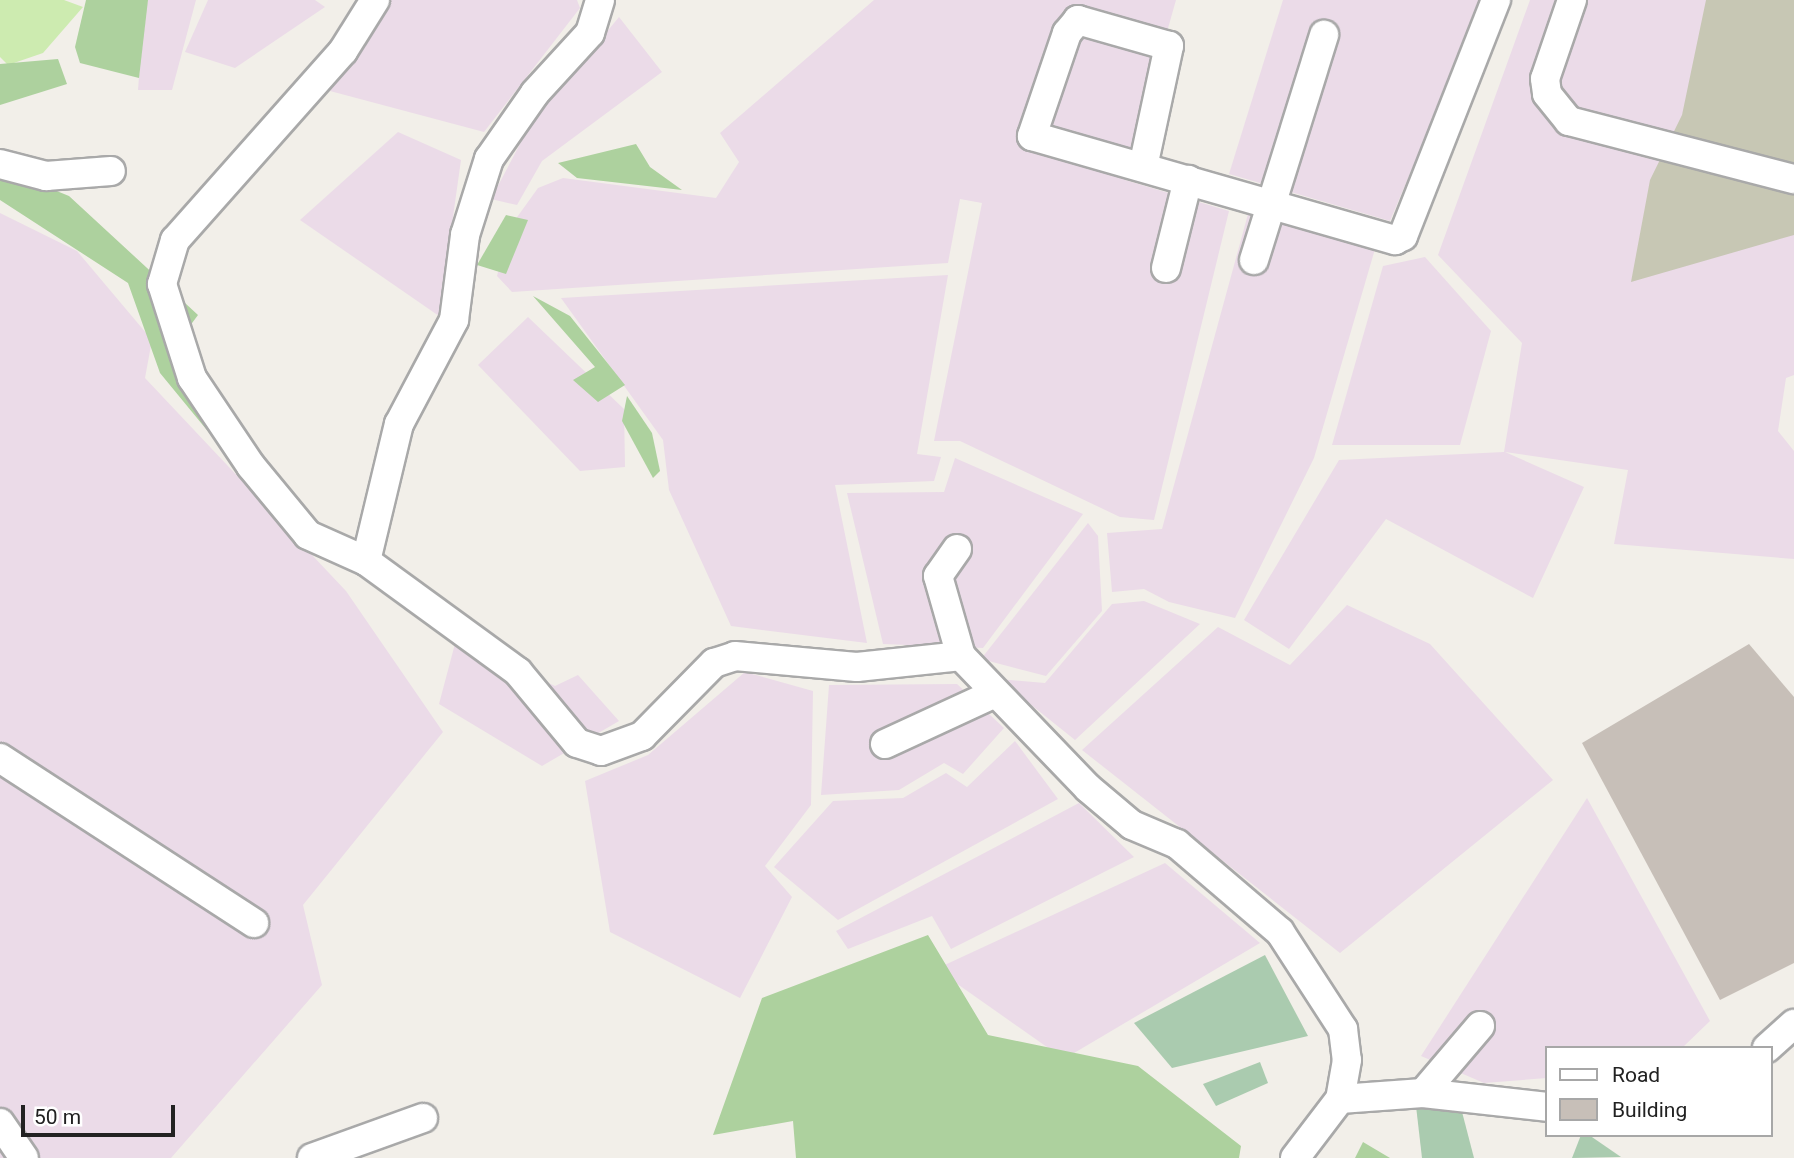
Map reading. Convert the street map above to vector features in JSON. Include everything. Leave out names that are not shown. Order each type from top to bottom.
[{"type":"street","points":[[375,0],[343,51],[175,240],[162,284],[192,378],[251,466],[309,534],[366,561],[518,672],[577,743],[601,751],[642,736],[715,663],[735,656],[857,667],[961,656]]},
{"type":"street","points":[[366,561],[399,424],[454,320],[465,235],[489,159],[536,93],[590,33],[600,0]]},
{"type":"street","points":[[1143,167],[1169,46],[1078,20],[1067,33],[1032,136],[1383,239],[1403,236],[1496,0]]},
{"type":"street","points":[[1572,0],[1545,79],[1547,94],[1569,121],[1794,179]]},
{"type":"street","points":[[1254,260],[1324,35]]},
{"type":"street","points":[[0,164],[46,176],[111,171]]},
{"type":"street","points":[[1166,268],[1188,180]]},
{"type":"street","points":[[957,550],[938,576],[961,656],[993,694],[1132,825],[1177,844],[1280,932],[1343,1029],[1348,1060],[1340,1099],[1295,1158]]},
{"type":"street","points":[[885,744],[993,694]]},
{"type":"street","points":[[0,758],[254,923]]},
{"type":"street","points":[[1769,1046],[1794,1024]]},
{"type":"street","points":[[1423,1093],[1480,1026]]},
{"type":"street","points":[[1340,1099],[1423,1093],[1546,1107]]},
{"type":"street","points":[[312,1158],[423,1118]]},
{"type":"street","points":[[0,1123],[23,1158]]},
{"type":"shaded area","points":[[145,0],[196,0],[172,90],[138,90]]},
{"type":"shaded area","points":[[208,0],[315,0],[325,7],[235,68],[185,52]]},
{"type":"shaded area","points":[[386,0],[577,0],[580,8],[484,132],[330,91]]},
{"type":"shaded area","points":[[874,0],[1176,0],[1125,180],[1229,211],[1154,520],[1120,517],[960,441],[934,441],[982,203],[960,199],[948,263],[512,292],[497,276],[510,227],[538,188],[563,178],[716,198],[739,162],[720,133]]},
{"type":"shaded area","points":[[1283,0],[1483,0],[1390,221],[1229,174]]},
{"type":"shaded area","points":[[1530,0],[1794,0],[1794,375],[1786,378],[1778,431],[1794,451],[1794,559],[1614,544],[1628,470],[1505,452],[1584,487],[1533,598],[1386,519],[1289,649],[1244,620],[1339,460],[1504,452],[1522,343],[1438,255]]},
{"type":"shaded area","points":[[1706,0],[1794,0],[1794,235],[1631,282],[1650,180],[1682,115]]},
{"type":"shaded area","points":[[619,17],[662,72],[542,161],[517,205],[491,199],[530,125]]},
{"type":"shaded area","points":[[398,132],[461,160],[439,316],[300,220]]},
{"type":"shaded area","points":[[0,213],[77,251],[152,340],[145,378],[346,591],[443,732],[303,905],[322,985],[171,1158],[0,1158]]},
{"type":"shaded area","points":[[1248,214],[1375,249],[1314,458],[1235,618],[1169,602],[1144,589],[1112,592],[1107,533],[1162,529]]},
{"type":"shaded area","points":[[1425,257],[1491,331],[1460,445],[1332,445],[1383,266]]},
{"type":"shaded area","points":[[948,275],[917,454],[941,457],[934,481],[835,485],[867,643],[731,626],[669,490],[663,440],[561,298]]},
{"type":"shaded area","points":[[528,317],[624,409],[625,467],[580,471],[478,365]]},
{"type":"shaded area","points":[[955,458],[1083,514],[983,648],[883,644],[847,493],[944,492]]},
{"type":"shaded area","points":[[1088,523],[1098,536],[1102,611],[1046,676],[981,659]]},
{"type":"shaded area","points":[[1144,601],[1200,624],[1075,740],[999,679],[1045,683],[1112,604]]},
{"type":"shaded area","points":[[1347,605],[1430,644],[1553,780],[1340,953],[1082,750],[1218,627],[1290,665]]},
{"type":"shaded area","points":[[456,640],[555,686],[578,675],[619,721],[542,766],[439,704]]},
{"type":"shaded area","points":[[745,672],[813,691],[811,805],[765,866],[792,897],[740,998],[610,932],[585,781],[648,755]]},
{"type":"shaded area","points":[[957,684],[1004,728],[963,774],[944,763],[899,790],[821,795],[829,685]]},
{"type":"shaded area","points":[[1015,741],[1058,799],[838,920],[774,867],[833,801],[903,798],[946,773],[967,787]]},
{"type":"shaded area","points":[[1587,798],[1710,1021],[1684,1046],[1546,1046],[1546,1078],[1484,1083],[1421,1056]]},
{"type":"shaded area","points":[[1079,803],[1134,857],[951,949],[932,916],[848,949],[836,931]]},
{"type":"shaded area","points":[[1165,863],[1260,943],[1064,1059],[936,969]]},
{"type":"green space","points":[[0,0],[64,0],[83,7],[43,53],[8,65],[0,57]]},
{"type":"green space","points":[[86,0],[148,0],[139,78],[80,63],[75,47]]},
{"type":"green space","points":[[58,59],[67,84],[0,105],[0,64]]},
{"type":"green space","points":[[636,144],[650,167],[682,190],[577,178],[558,163]]},
{"type":"green space","points":[[0,168],[69,196],[198,315],[172,350],[252,485],[160,373],[128,283],[0,200]]},
{"type":"green space","points":[[506,215],[528,220],[506,274],[477,265]]},
{"type":"green space","points":[[533,296],[570,316],[625,385],[598,402],[573,380],[595,367]]},
{"type":"green space","points":[[627,396],[652,433],[660,471],[653,478],[622,421]]},
{"type":"green space","points":[[928,935],[988,1035],[1138,1066],[1241,1146],[1239,1158],[796,1158],[793,1121],[713,1135],[762,998]]},
{"type":"green space","points":[[1265,955],[1308,1036],[1172,1068],[1134,1023]]},
{"type":"green space","points":[[1260,1062],[1268,1083],[1216,1106],[1203,1084]]},
{"type":"green space","points":[[1416,1106],[1461,1108],[1474,1158],[1422,1158]]},
{"type":"green space","points":[[1580,1137],[1592,1137],[1621,1157],[1572,1158]]},
{"type":"green space","points":[[1363,1142],[1390,1158],[1355,1158]]},
{"type":"building","points":[[1749,644],[1794,697],[1794,963],[1720,1000],[1582,743]]}]
